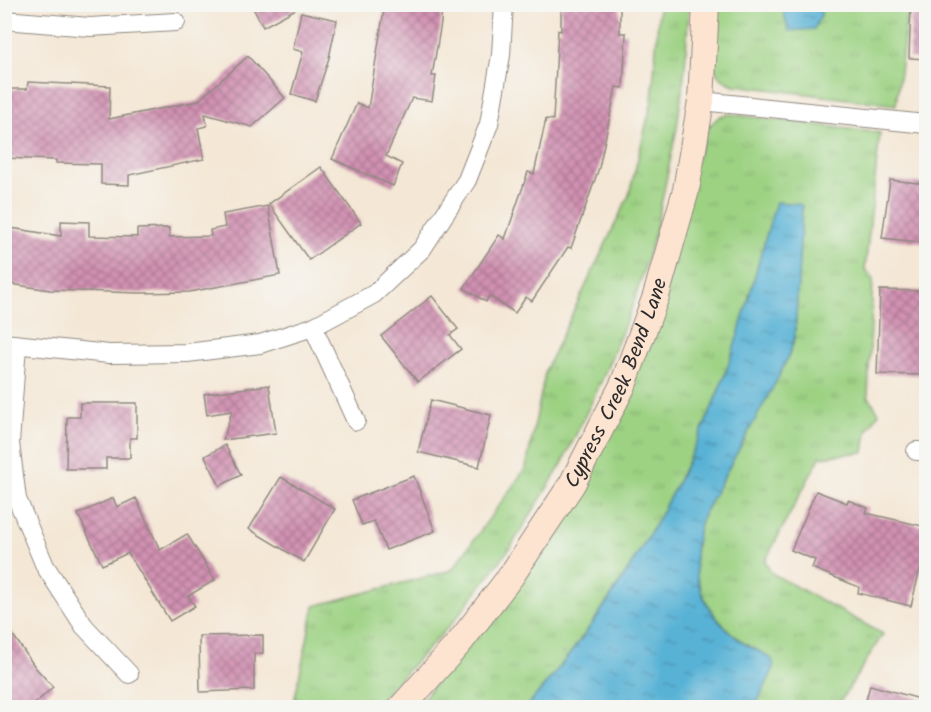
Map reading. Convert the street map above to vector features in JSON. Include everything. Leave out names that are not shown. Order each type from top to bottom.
[{"type":"street","points":[[129,674],[84,626],[45,566],[17,499],[10,443],[11,344],[109,354],[187,353],[260,344],[313,327],[374,294],[422,249],[467,180],[489,124],[501,56],[504,4]]},
{"type":"street","name":"Cypress Creek Bend Lane","points":[[401,708],[460,642],[511,576],[572,484],[623,385],[656,296],[686,190],[701,101],[706,4]]},
{"type":"street","points":[[4,20],[90,27],[176,22]]},
{"type":"street","points":[[701,101],[927,124]]},
{"type":"street","points":[[313,327],[356,421]]},
{"type":"green space","points":[[659,5],[689,5],[685,68],[677,127],[656,229],[634,302],[602,380],[562,464],[510,548],[453,622],[373,707],[293,707],[314,606],[452,570],[526,468],[546,369],[629,195],[652,101]]},
{"type":"green space","points":[[716,5],[908,5],[896,105],[734,85],[725,81],[718,75],[714,62]]},
{"type":"green space","points":[[729,114],[880,133],[865,269],[873,278],[868,396],[879,413],[867,431],[864,452],[820,457],[765,561],[771,573],[883,634],[837,707],[755,707],[773,670],[772,660],[744,643],[726,627],[705,600],[699,584],[695,551],[703,515],[790,353],[795,336],[798,274],[776,203],[739,334],[706,421],[664,509],[613,593],[585,633],[526,707],[416,708],[566,514],[708,127],[720,116]]},
{"type":"water","points":[[784,5],[821,5],[821,15],[814,29],[789,31],[784,15]]},
{"type":"water","points":[[776,202],[802,206],[795,336],[778,378],[703,515],[695,551],[699,585],[715,616],[742,642],[773,662],[773,670],[755,707],[526,707],[585,633],[613,593],[640,551],[686,465],[707,421],[732,355]]},
{"type":"building","points":[[251,4],[305,4],[263,27]]},
{"type":"building","points":[[385,4],[442,4],[432,76],[436,76],[432,101],[412,98],[386,156],[402,164],[393,186],[332,159],[357,103],[368,108]]},
{"type":"building","points":[[561,4],[620,4],[620,33],[626,33],[623,88],[616,87],[599,168],[571,248],[568,247],[532,301],[526,297],[515,313],[489,296],[486,302],[464,288],[499,235],[505,239],[528,172],[534,174],[546,119],[553,120],[558,30],[561,31]]},
{"type":"building","points":[[911,4],[927,5],[927,59],[909,58]]},
{"type":"building","points":[[301,12],[337,20],[329,58],[315,101],[291,94],[303,52],[293,49]]},
{"type":"building","points":[[248,56],[285,98],[252,127],[205,114],[207,126],[198,128],[204,159],[129,175],[129,185],[101,184],[101,164],[4,158],[4,89],[27,89],[28,82],[110,86],[109,119],[198,101]]},
{"type":"building","points":[[321,167],[361,223],[309,260],[269,204]]},
{"type":"building","points":[[890,180],[927,184],[927,243],[882,238]]},
{"type":"building","points":[[268,206],[280,275],[189,292],[50,290],[4,283],[4,227],[61,236],[61,221],[89,222],[89,236],[137,237],[137,229],[169,228],[169,237],[211,236],[210,230],[225,227],[223,214]]},
{"type":"building","points":[[880,290],[927,291],[927,375],[877,374]]},
{"type":"building","points":[[432,296],[458,329],[450,335],[461,349],[418,382],[381,336]]},
{"type":"building","points":[[269,385],[276,433],[223,440],[232,411],[207,415],[204,394]]},
{"type":"building","points":[[431,400],[491,415],[479,467],[418,452]]},
{"type":"building","points":[[80,403],[137,403],[137,438],[130,438],[130,458],[106,458],[106,469],[66,469],[67,417],[80,417]]},
{"type":"building","points":[[225,445],[241,475],[220,486],[205,456]]},
{"type":"building","points":[[414,476],[435,531],[386,550],[374,521],[362,525],[352,500]]},
{"type":"building","points":[[281,477],[335,509],[304,562],[249,529]]},
{"type":"building","points":[[816,491],[868,508],[866,513],[927,527],[927,541],[911,606],[858,593],[859,587],[812,568],[815,560],[791,550]]},
{"type":"building","points":[[113,498],[117,507],[136,498],[160,550],[187,534],[215,580],[188,596],[195,606],[170,621],[128,553],[102,565],[78,514]]},
{"type":"building","points":[[4,622],[35,667],[53,687],[30,708],[4,708]]},
{"type":"building","points":[[263,635],[263,653],[254,654],[254,690],[200,692],[199,636]]},
{"type":"building","points":[[870,685],[927,701],[927,708],[864,708]]}]
